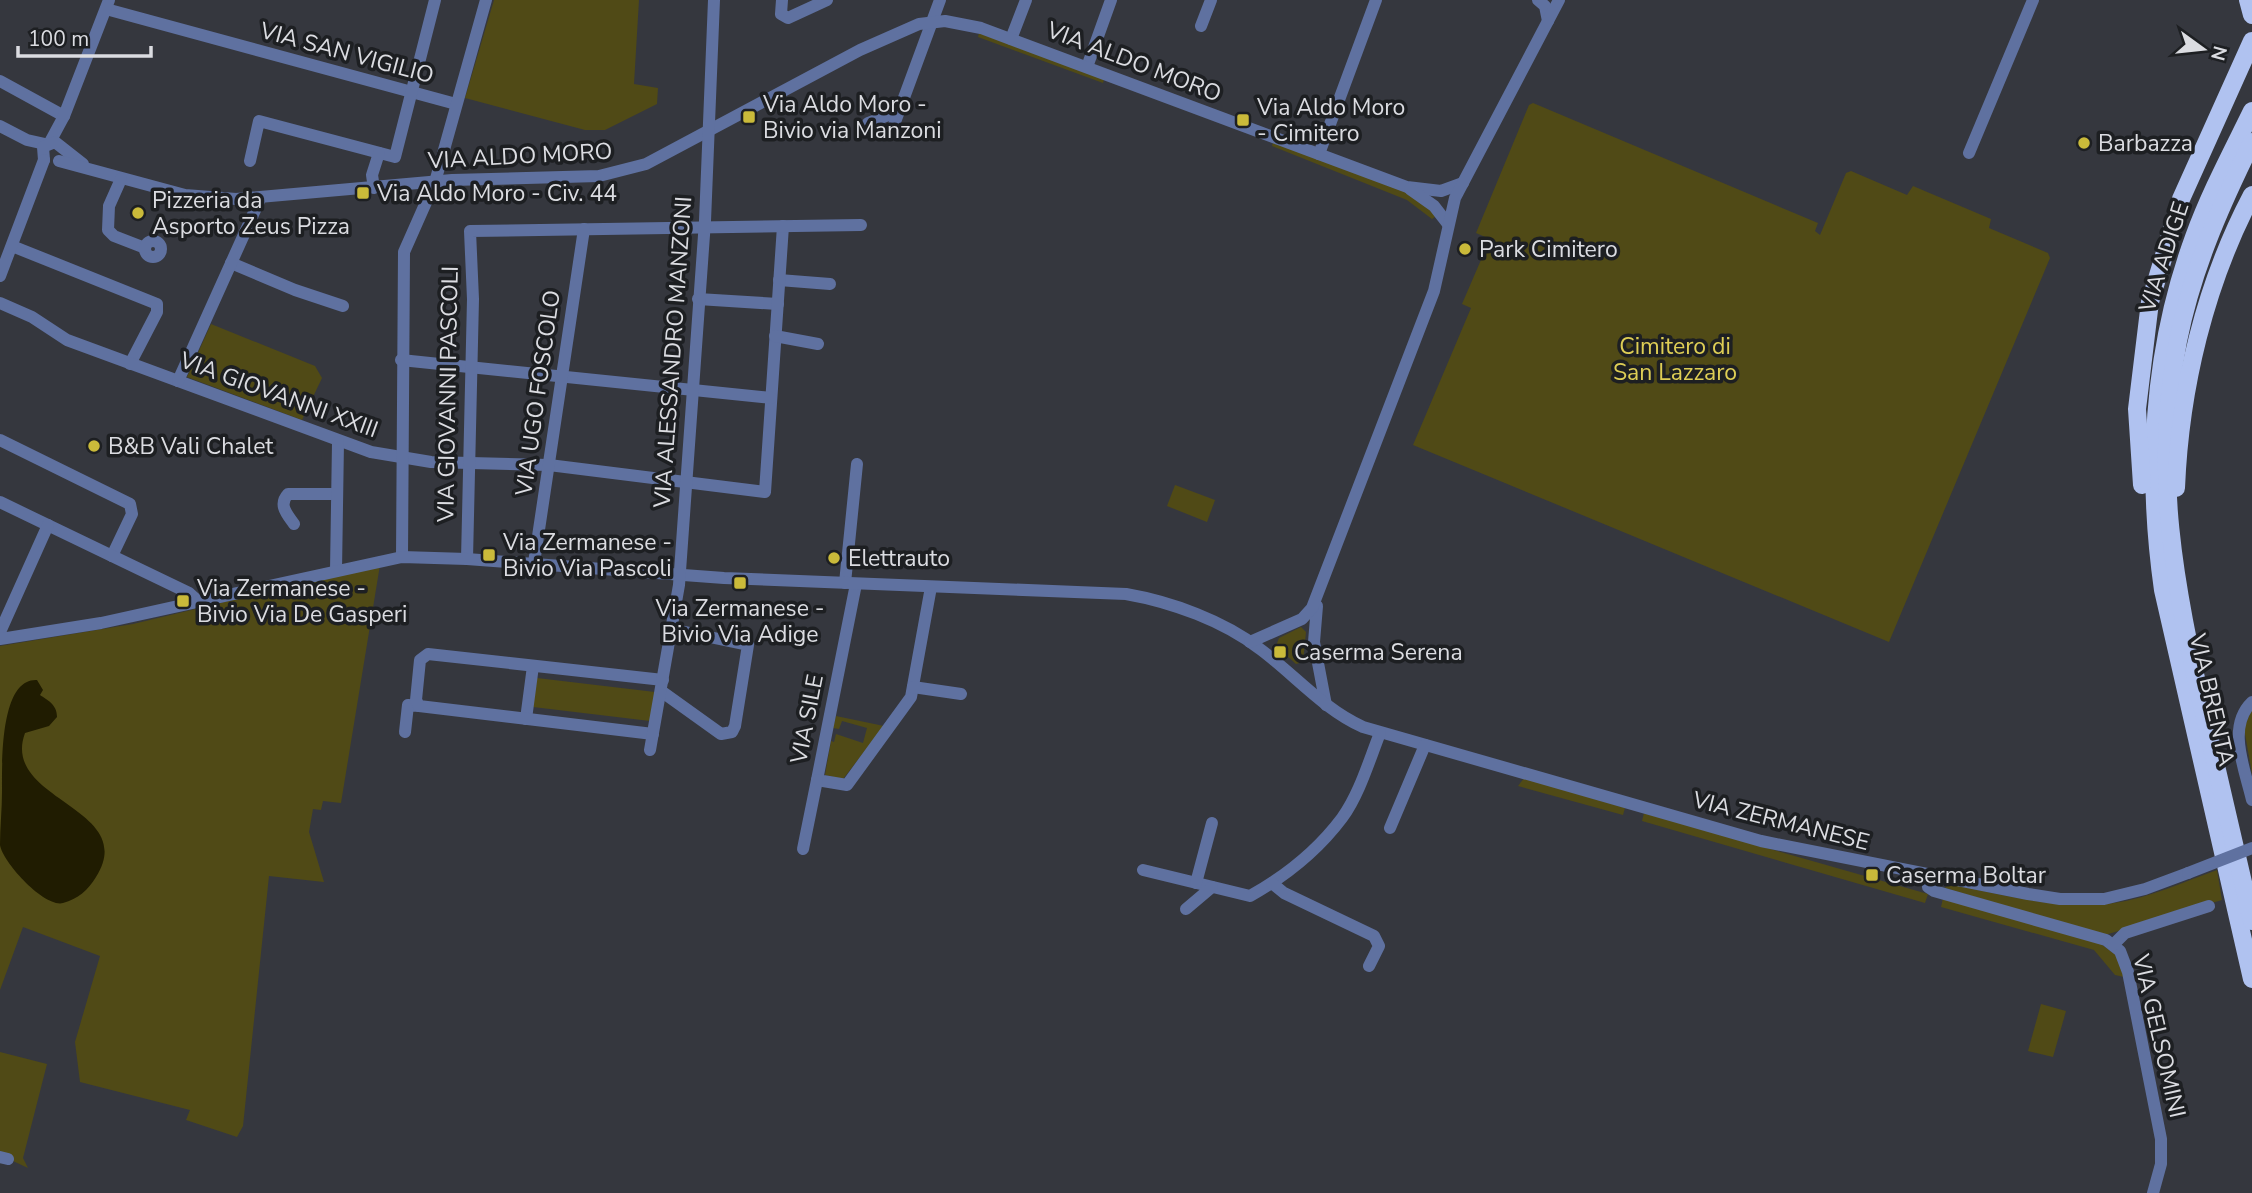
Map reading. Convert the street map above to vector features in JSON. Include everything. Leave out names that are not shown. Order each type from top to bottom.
[{"type":"highway","points":[[2248,0],[2252,15]]},
{"type":"highway","points":[[2170,588],[2151,553],[2143,499],[2137,409],[2144,332],[2156,277],[2181,199],[2252,41]]},
{"type":"highway","name":"VIA ADIGE","points":[[2161,428],[2165,337],[2185,263],[2208,200],[2252,111]]},
{"type":"highway","name":"VIA ADIGE","points":[[2161,428],[2178,340],[2198,266],[2221,205],[2252,142]]},
{"type":"highway","points":[[2170,588],[2176,486],[2191,373],[2206,309],[2229,246],[2252,195]]},
{"type":"highway","name":"VIA BRENTA","points":[[2161,428],[2154,509],[2252,979]]},
{"type":"highway","name":"VIA BRENTA","points":[[2170,588],[2252,921]]},
{"type":"street","points":[[250,161],[259,121],[395,157],[435,0]]},
{"type":"street","points":[[402,557],[401,360],[404,252],[435,182],[486,0]]},
{"type":"street","name":"VIA ALESSANDRO MANZONI","points":[[679,576],[703,226],[714,0]]},
{"type":"street","points":[[782,0],[783,18],[793,17],[827,0]]},
{"type":"street","points":[[891,133],[940,0]]},
{"type":"street","points":[[1011,39],[1026,0]]},
{"type":"street","points":[[1087,67],[1111,0]]},
{"type":"street","points":[[1201,26],[1211,0]]},
{"type":"street","points":[[1319,155],[1376,0]]},
{"type":"street","points":[[1538,0],[1545,6],[1548,21]]},
{"type":"street","points":[[1326,706],[1315,649],[1314,622],[1321,589],[1434,291],[1453,203],[1559,0]]},
{"type":"street","points":[[1969,153],[2033,0]]},
{"type":"street","points":[[0,276],[52,152],[108,5]]},
{"type":"street","name":"VIA SAN VIGILIO","points":[[108,5],[456,104]]},
{"type":"street","name":"VIA ALDO MORO","points":[[0,125],[92,170],[184,195],[260,199],[435,182],[617,173],[646,164],[860,50],[930,22],[968,24],[1407,187]]},
{"type":"street","points":[[0,81],[64,116]]},
{"type":"street","points":[[868,123],[899,111]]},
{"type":"street","points":[[374,188],[372,175],[379,153]]},
{"type":"street","points":[[121,179],[108,206],[108,230],[114,236],[145,248]]},
{"type":"street","points":[[1407,187],[1441,191],[1463,183]]},
{"type":"street","points":[[1407,187],[1434,206],[1448,224]]},
{"type":"street","points":[[1441,191],[1453,203]]},
{"type":"street","points":[[178,381],[260,199]]},
{"type":"street","points":[[1434,206],[1453,203]]},
{"type":"street","points":[[584,229],[861,225]]},
{"type":"street","points":[[401,360],[771,398],[783,226]]},
{"type":"street","name":"VIA GIOVANNI PASCOLI","points":[[467,559],[472,369],[470,231],[584,229]]},
{"type":"street","name":"VIA UGO FOSCOLO","points":[[534,563],[584,229]]},
{"type":"street","points":[[12,246],[157,304],[157,312],[131,364]]},
{"type":"street","points":[[231,263],[295,290],[343,306]]},
{"type":"street","points":[[779,281],[830,284]]},
{"type":"street","points":[[698,299],[778,304]]},
{"type":"street","name":"VIA GIOVANNI XXIII","points":[[0,303],[32,317],[67,340],[338,442],[401,458],[469,464],[549,465],[765,492],[771,398]]},
{"type":"street","points":[[775,336],[818,344]]},
{"type":"street","points":[[0,440],[130,504],[132,514],[112,556]]},
{"type":"street","points":[[336,570],[338,442]]},
{"type":"street","name":"VIA SILE","points":[[803,849],[851,584],[857,464]]},
{"type":"street","points":[[294,524],[283,507],[283,499],[288,494],[337,494]]},
{"type":"street","points":[[0,502],[189,593],[200,602]]},
{"type":"street","points":[[0,632],[48,526]]},
{"type":"street","name":"VIA ZERMANESE","points":[[0,639],[200,602],[402,557],[534,563],[679,576],[1126,594],[1171,606],[1250,642],[1326,706],[1354,723],[1380,733],[1761,841],[1935,877],[2048,897],[2089,900],[2130,894],[2252,848]]},
{"type":"street","points":[[650,750],[679,576]]},
{"type":"street","name":"VIA SILE","points":[[817,780],[847,785],[911,697],[930,587]]},
{"type":"street","points":[[1250,642],[1305,617],[1321,589]]},
{"type":"street","points":[[419,706],[416,700],[420,660],[428,654],[662,685],[721,734],[732,732],[748,645],[671,629]]},
{"type":"street","points":[[1291,675],[1308,668],[1315,649]]},
{"type":"street","points":[[526,719],[533,666]]},
{"type":"street","points":[[913,687],[961,694]]},
{"type":"street","points":[[2252,702],[2244,712],[2238,728],[2252,800]]},
{"type":"street","points":[[405,732],[408,705],[653,734]]},
{"type":"street","points":[[1143,870],[1250,896],[1272,883],[1321,843],[1343,817],[1380,733]]},
{"type":"street","points":[[1391,828],[1425,745]]},
{"type":"street","points":[[1196,883],[1212,822]]},
{"type":"street","name":"VIA GELSOMINI","points":[[1935,877],[1940,893],[2106,940],[2113,945],[2126,965],[2161,1139],[2161,1164],[2152,1193]]},
{"type":"street","points":[[1272,883],[1283,893],[1374,936],[1379,946],[1369,966]]},
{"type":"street","points":[[1186,909],[1212,887]]},
{"type":"street","points":[[2113,945],[2125,933],[2209,905]]},
{"type":"green space","points":[[494,0],[639,0],[634,84],[658,88],[657,104],[605,130],[585,130],[465,98]]},
{"type":"green space","points":[[979,33],[1104,79],[1103,83],[978,37]]},
{"type":"green space","name":"Cimitero di San Lazzaro","points":[[1533,103],[1818,223],[1815,231],[1820,235],[1846,173],[1851,171],[1907,195],[1913,186],[1991,219],[1989,228],[2048,253],[2050,258],[1889,642],[1413,445],[1471,308],[1462,304],[1490,239],[1476,233],[1529,105]]},
{"type":"green space","points":[[1273,142],[1408,192],[1439,214],[1432,219],[1407,200],[1272,146]]},
{"type":"green space","points":[[211,324],[315,366],[322,378],[302,420],[187,377]]},
{"type":"green space","points":[[1175,485],[1215,500],[1207,522],[1167,506]]},
{"type":"green space","points":[[380,565],[341,803],[323,801],[321,810],[313,809],[309,832],[324,882],[269,876],[243,1126],[237,1137],[186,1120],[190,1110],[80,1082],[75,1042],[100,956],[23,927],[0,990],[0,646],[133,624]]},
{"type":"green space","points":[[1301,627],[1306,632],[1303,662],[1296,664],[1276,646],[1279,638]]},
{"type":"green space","points":[[537,678],[655,692],[650,721],[533,707]]},
{"type":"green space","points":[[2252,709],[2252,774],[2244,728]]},
{"type":"green space","points":[[836,716],[884,726],[843,779],[825,775],[831,741],[834,742],[836,734],[863,743],[867,728],[842,721],[839,729],[833,728]]},
{"type":"green space","points":[[1524,778],[1625,808],[1623,815],[1518,786]]},
{"type":"green space","points":[[1644,813],[1928,894],[1925,903],[1642,821]]},
{"type":"green space","points":[[2217,870],[2222,900],[2105,935],[1945,888],[1948,884],[2031,900],[2093,905],[2140,897]]},
{"type":"green space","points":[[1943,898],[2097,941],[2117,956],[2124,977],[2115,975],[2094,950],[1941,907]]},
{"type":"green space","points":[[2041,1004],[2066,1011],[2053,1057],[2028,1051]]},
{"type":"green space","points":[[0,1052],[47,1064],[23,1158],[28,1168],[0,1155]]},
{"type":"shaded area","points":[[37,680],[43,690],[40,695],[53,706],[57,717],[49,726],[25,733],[23,756],[32,774],[86,819],[100,835],[105,854],[90,886],[63,903],[46,899],[26,883],[9,862],[0,845],[2,762],[6,724],[16,692],[25,683]]},
{"type":"place","name":"Via Aldo Moro - Bivio via Manzoni","points":[[749,117]]},
{"type":"place","name":"Via Aldo Moro - Cimitero","points":[[1243,120]]},
{"type":"place","name":"Barbazza","points":[[2084,143]]},
{"type":"place","name":"Via Aldo Moro - Civ. 44","points":[[363,193]]},
{"type":"place","name":"Pizzeria da Asporto Zeus Pizza","points":[[138,213]]},
{"type":"place","name":"Park Cimitero","points":[[1465,249]]},
{"type":"place","name":"B&B Vali Chalet","points":[[94,446]]},
{"type":"place","name":"Via Zermanese - Bivio Via Pascoli","points":[[489,555]]},
{"type":"place","name":"Elettrauto","points":[[834,558]]},
{"type":"place","name":"Via Zermanese - Bivio Via Adige","points":[[740,583]]},
{"type":"place","name":"Via Zermanese - Bivio Via De Gasperi","points":[[183,601]]},
{"type":"place","name":"Caserma Serena","points":[[1280,652]]},
{"type":"place","name":"Caserma Boltar","points":[[1872,875]]}]
